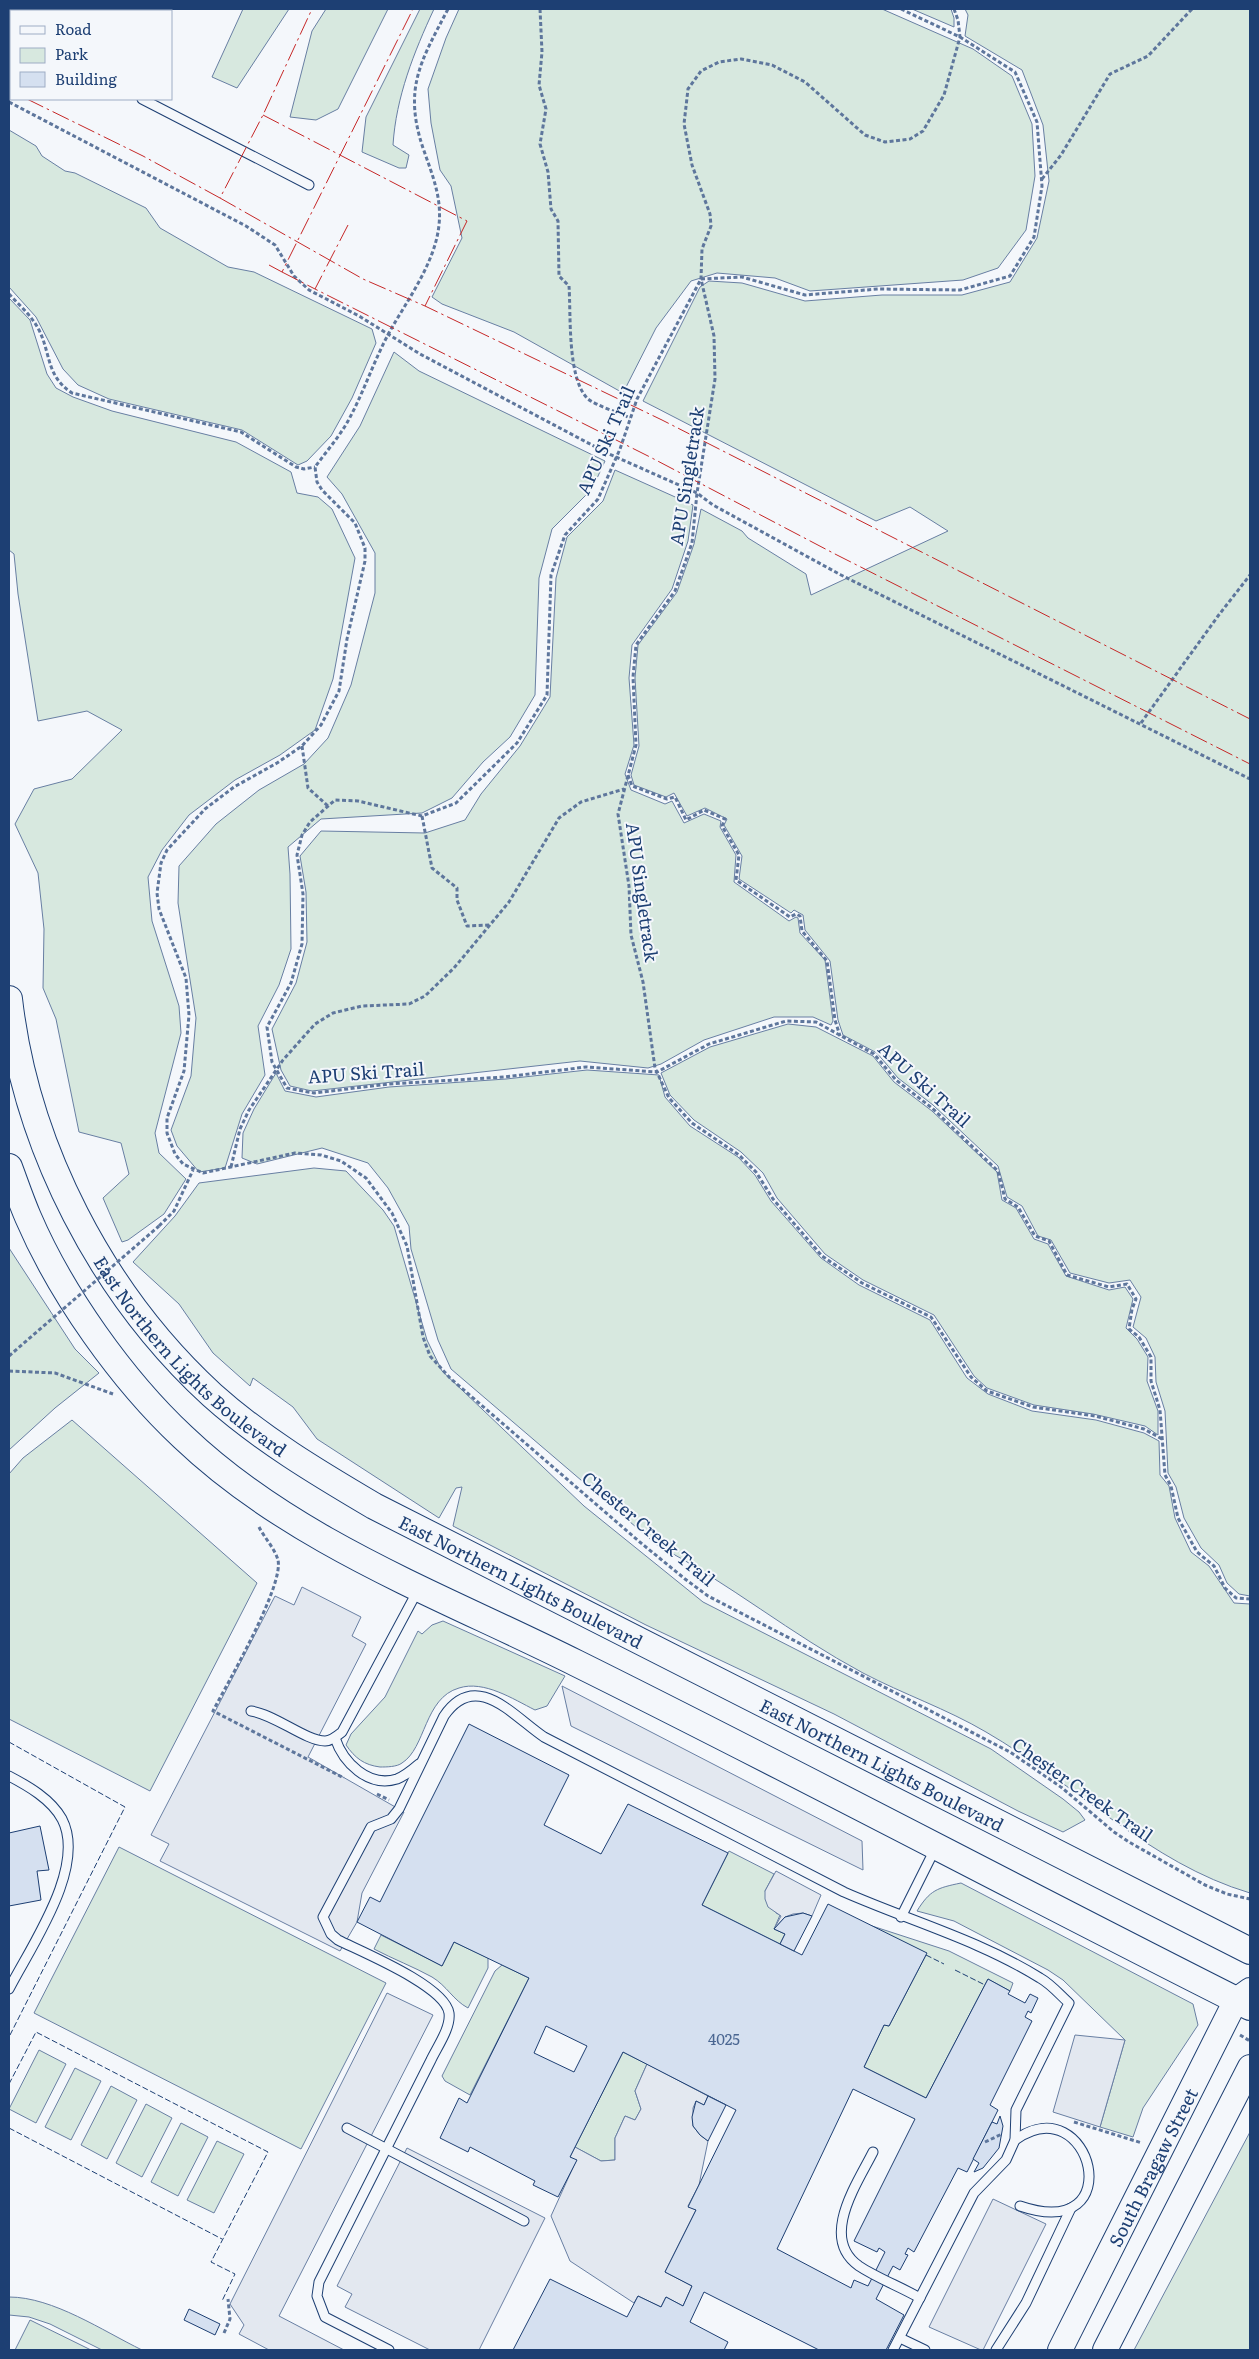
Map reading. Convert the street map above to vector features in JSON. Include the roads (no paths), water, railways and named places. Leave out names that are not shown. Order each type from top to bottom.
[{"type":"main road","name":"East Northern Lights Boulevard","points":[[9,999],[12,1029],[29,1096],[47,1152],[71,1205],[97,1251],[130,1301],[166,1347],[212,1394],[260,1434],[312,1470],[374,1506],[1250,1951]]},
{"type":"main road","points":[[9,1167],[28,1219],[76,1306],[106,1348],[182,1436],[227,1475],[280,1513],[343,1549],[420,1588],[575,1662],[937,1847],[1245,1999]]},
{"type":"main road","name":"South Bragaw Street","points":[[1060,2350],[1245,1999]]},
{"type":"main road","points":[[1105,2350],[1250,2067]]},
{"type":"lane","points":[[144,100],[309,185]]},
{"type":"lane","points":[[251,1711],[261,1712],[312,1738],[325,1741],[335,1738],[342,1732],[420,1588]]},
{"type":"lane","points":[[389,2350],[325,2317],[317,2296],[318,2282],[439,2044],[446,2028],[449,2013],[442,1998],[429,1986],[338,1940],[331,1934],[323,1917],[372,1827],[391,1819],[399,1809],[451,1705],[459,1699],[473,1696],[488,1697],[502,1704],[544,1737],[844,1892],[901,1917],[966,1939],[1042,1979],[1069,2003],[1016,2110],[1015,2140],[1006,2160],[974,2193],[893,2350]]},
{"type":"lane","points":[[335,1738],[340,1753],[350,1765],[366,1776],[382,1781],[395,1780],[406,1775],[422,1762]]},
{"type":"lane","points":[[9,1776],[44,1798],[61,1818],[68,1836],[68,1863],[61,1889],[9,1989]]},
{"type":"lane","points":[[901,1917],[937,1847]]},
{"type":"lane","points":[[347,2128],[524,2221]]},
{"type":"lane","points":[[1015,2140],[1025,2132],[1049,2129],[1061,2132],[1074,2140],[1084,2152],[1090,2165],[1087,2191],[1080,2201],[1071,2208],[1051,2213],[1020,2206]]},
{"type":"lane","points":[[873,2152],[842,2216],[842,2240],[847,2253],[858,2265],[920,2298]]},
{"type":"lane","points":[[996,2350],[1026,2303],[1071,2208]]},
{"type":"lane","points":[[900,2338],[925,2350]]}]
